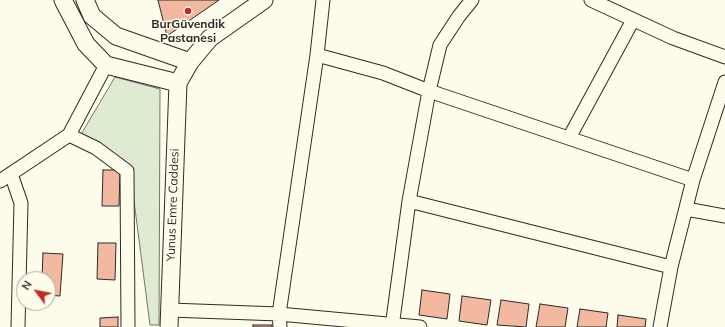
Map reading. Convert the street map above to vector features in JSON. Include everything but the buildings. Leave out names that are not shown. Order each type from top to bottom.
[{"type":"main road","points":[[63,0],[86,44],[106,65],[178,83],[190,62],[210,38],[264,0]]},
{"type":"main road","points":[[85,0],[92,16],[116,36],[190,62]]},
{"type":"main road","name":"Yunus Emre Caddesi","points":[[169,327],[178,83]]},
{"type":"street","points":[[280,321],[317,55],[323,0]]},
{"type":"street","points":[[392,325],[409,201],[429,91],[440,45],[459,16],[472,0]]},
{"type":"street","points":[[592,0],[673,38],[725,57]]},
{"type":"street","points":[[569,138],[634,20]]},
{"type":"street","points":[[317,55],[383,73],[429,91],[693,180]]},
{"type":"street","points":[[0,181],[69,135],[106,65]]},
{"type":"street","points":[[660,327],[671,267],[693,180],[725,82]]},
{"type":"street","points":[[69,135],[96,148],[127,171],[128,327]]},
{"type":"street","points":[[11,174],[21,203],[18,327]]},
{"type":"street","points":[[409,201],[671,267]]},
{"type":"street","points":[[686,209],[725,216]]},
{"type":"street","points":[[170,310],[280,321],[420,327]]},
{"type":"green space","points":[[115,77],[160,89],[159,325],[150,325],[130,170],[80,136]]},
{"type":"place","name":"BurGüvendik Pastanesi","points":[[188,11]]}]
